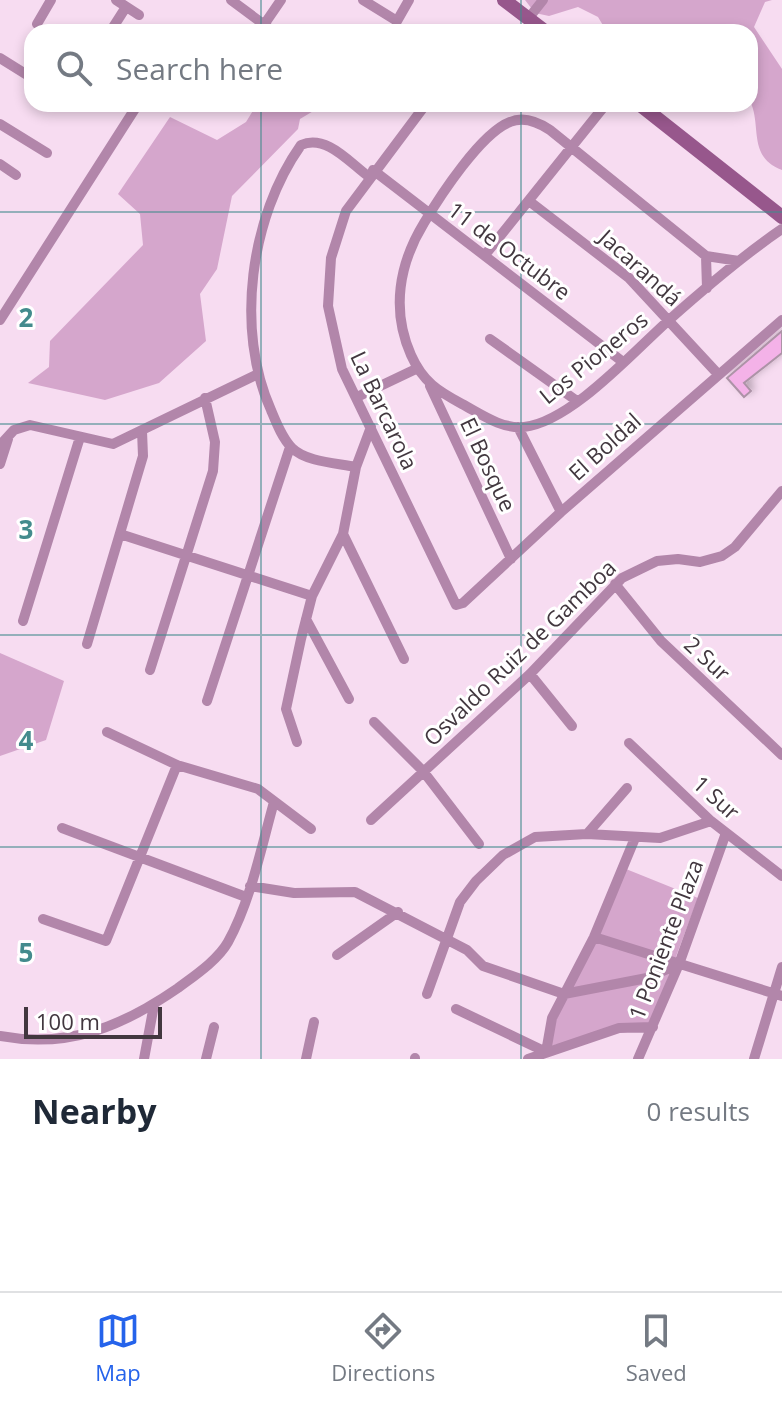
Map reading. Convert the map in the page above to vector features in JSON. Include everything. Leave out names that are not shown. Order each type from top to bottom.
[{"type":"main road","points":[[504,0],[535,24]]},
{"type":"main road","points":[[649,112],[782,217]]},
{"type":"street","points":[[37,24],[51,0]]},
{"type":"street","points":[[116,0],[139,15]]},
{"type":"street","points":[[231,0],[256,24]]},
{"type":"street","points":[[264,24],[281,0]]},
{"type":"street","points":[[363,0],[397,21],[409,0]]},
{"type":"street","points":[[528,19],[543,0]]},
{"type":"street","points":[[115,24],[126,7]]},
{"type":"street","points":[[0,58],[24,73]]},
{"type":"street","points":[[0,320],[133,112]]},
{"type":"street","name":"La Barcarola","points":[[420,112],[370,173],[339,226],[328,274],[332,338],[456,605]]},
{"type":"street","points":[[485,255],[600,112]]},
{"type":"street","points":[[561,512],[518,427],[495,422],[430,386],[418,368],[402,326],[400,290],[407,254],[429,214],[482,145],[511,121],[522,119],[539,124],[572,148],[706,256],[739,261]]},
{"type":"street","points":[[0,124],[47,153]]},
{"type":"street","name":"11 de Octubre","points":[[290,447],[268,404],[258,374],[250,323],[252,280],[272,201],[287,165],[301,145],[319,142],[370,173],[485,255],[623,362]]},
{"type":"street","points":[[0,164],[16,175]]},
{"type":"street","name":"Jacarandá","points":[[529,201],[629,278],[717,373]]},
{"type":"street","name":"Los Pioneros","points":[[518,427],[539,424],[577,401],[739,261],[782,229]]},
{"type":"street","points":[[706,256],[707,288]]},
{"type":"street","name":"El Boldal","points":[[456,605],[463,603],[717,373],[782,320]]},
{"type":"street","points":[[490,339],[577,401]]},
{"type":"street","points":[[357,397],[418,368]]},
{"type":"street","points":[[0,445],[10,433],[30,425],[113,444],[258,374]]},
{"type":"street","name":"El Bosque","points":[[430,386],[511,559]]},
{"type":"street","points":[[150,670],[213,471],[215,442],[205,398]]},
{"type":"street","points":[[297,742],[286,709],[306,619],[312,596],[343,534],[356,467],[371,427]]},
{"type":"street","points":[[87,644],[145,448],[142,431]]},
{"type":"street","points":[[0,464],[10,433]]},
{"type":"street","points":[[23,621],[80,437]]},
{"type":"street","points":[[207,701],[290,447],[301,455],[356,467]]},
{"type":"street","name":"Osvaldo Ruiz de Gamboa","points":[[371,820],[530,674],[615,584],[638,568],[657,561],[700,562],[722,556],[735,547],[782,491]]},
{"type":"street","points":[[120,534],[312,596]]},
{"type":"street","points":[[343,534],[404,659]]},
{"type":"street","name":"2 Sur","points":[[615,584],[661,641],[782,755]]},
{"type":"street","points":[[306,619],[349,699]]},
{"type":"street","points":[[530,674],[572,726]]},
{"type":"street","points":[[374,722],[423,771],[479,844]]},
{"type":"street","points":[[107,732],[177,765],[245,785],[311,829]]},
{"type":"street","name":"1 Sur","points":[[629,743],[711,821],[780,872]]},
{"type":"street","points":[[43,919],[106,941],[177,765]]},
{"type":"street","points":[[587,834],[627,788]]},
{"type":"street","points":[[0,1036],[47,1040],[81,1036],[112,1027],[154,1005],[194,977],[227,945],[250,886],[274,802]]},
{"type":"street","points":[[427,994],[460,902],[503,855],[535,837],[587,834],[660,838],[711,821]]},
{"type":"street","points":[[62,828],[246,897]]},
{"type":"street","name":"1 Poniente Plaza","points":[[638,1059],[679,964],[726,833]]},
{"type":"street","points":[[546,1052],[552,1018],[594,937],[635,838]]},
{"type":"street","points":[[250,886],[294,893],[355,892],[467,950],[483,966],[564,994],[647,978],[679,964]]},
{"type":"street","points":[[337,955],[398,912]]},
{"type":"street","points":[[594,937],[777,994]]},
{"type":"street","points":[[754,1059],[777,994],[782,967]]},
{"type":"street","points":[[144,1059],[154,1005]]},
{"type":"street","points":[[456,1009],[546,1052]]},
{"type":"street","points":[[306,1059],[314,1022]]},
{"type":"street","points":[[206,1059],[214,1027]]},
{"type":"street","points":[[528,1059],[619,1028],[653,1027]]},
{"type":"shaded area","points":[[525,0],[772,0],[765,2],[755,24],[602,24],[598,17],[578,7],[549,16],[535,13]]},
{"type":"shaded area","points":[[758,33],[782,69],[782,170],[764,157],[757,140],[753,112],[758,112]]},
{"type":"shaded area","points":[[252,112],[312,112],[300,119],[298,129],[232,196],[217,269],[200,294],[206,341],[159,383],[105,400],[28,383],[49,367],[50,341],[143,245],[140,214],[118,194],[170,117],[217,140],[246,122]]},
{"type":"shaded area","points":[[0,653],[64,681],[46,740],[0,756]]},
{"type":"shaded area","points":[[626,869],[698,898],[651,1023],[550,1046],[552,1029]]},
{"type":"building","points":[[782,331],[782,353],[744,383],[751,391],[744,397],[727,378]]}]
